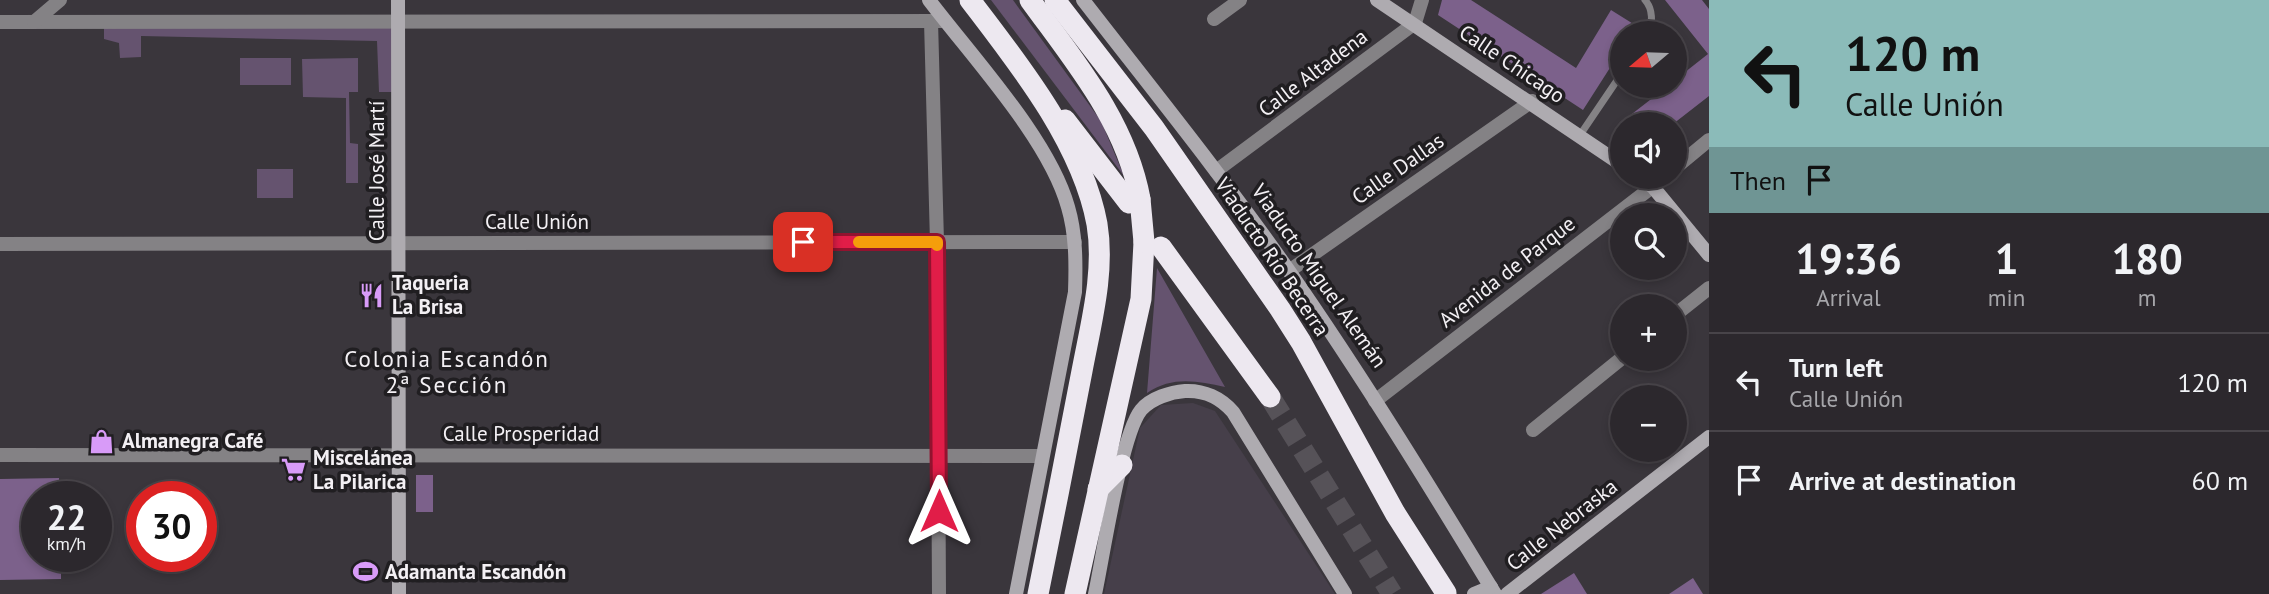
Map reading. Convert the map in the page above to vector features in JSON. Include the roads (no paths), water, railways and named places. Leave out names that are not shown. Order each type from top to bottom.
[{"type":"highway","points":[[970,0],[1022,67],[1135,201]]},
{"type":"highway","points":[[1030,0],[1118,127],[1131,159],[1135,201],[1153,244],[1270,397]]},
{"type":"highway","name":"Viaducto Río Becerra","points":[[1055,0],[1154,128],[1280,309],[1314,364],[1395,513],[1446,593]]},
{"type":"highway","points":[[1022,67],[1082,175],[1100,246],[1094,312],[1038,594]]},
{"type":"highway","points":[[1075,594],[1153,244]]},
{"type":"highway","points":[[1098,489],[1124,458],[1113,421]]},
{"type":"main road","name":"Calle José Martí","points":[[397,0],[399,594]]},
{"type":"main road","points":[[929,0],[938,21],[1050,162],[1069,208],[1075,242],[1075,292],[1016,594]]},
{"type":"main road","name":"Viaducto Miguel Alemán","points":[[1083,0],[1216,171],[1289,271],[1375,401],[1493,590]]},
{"type":"main road","name":"Calle Chicago","points":[[1377,0],[1532,101],[1610,156]]},
{"type":"main road","points":[[1655,189],[1709,255]]},
{"type":"main road","points":[[1096,594],[1124,458],[1140,411],[1154,400],[1184,391],[1205,393],[1221,400],[1233,412],[1345,594]]},
{"type":"main road","name":"Calle Nebraska","points":[[1507,594],[1709,436]]},
{"type":"main road","points":[[1474,594],[1493,590]]},
{"type":"street","points":[[34,22],[60,0]]},
{"type":"street","points":[[1214,19],[1240,0]]},
{"type":"street","points":[[1415,23],[1422,0]]},
{"type":"street","points":[[0,22],[938,21],[939,594]]},
{"type":"street","name":"Calle Altadena","points":[[1216,171],[1415,23]]},
{"type":"street","name":"Calle Dallas","points":[[1289,271],[1532,101]]},
{"type":"street","points":[[1687,158],[1709,140]]},
{"type":"street","name":"Avenida de Parque","points":[[1375,401],[1650,189]]},
{"type":"street","name":"Calle Unión","points":[[0,244],[1075,242]]},
{"type":"street","points":[[1687,305],[1709,288]]},
{"type":"street","points":[[1533,430],[1610,368]]},
{"type":"street","name":"Calle Prosperidad","points":[[0,454],[1042,456]]},
{"type":"lane","points":[[1645,0],[1650,6],[1651,21]]},
{"type":"lane","points":[[1580,135],[1610,91]]},
{"type":"tunnel","points":[[1270,397],[1392,594]]},
{"type":"place","name":"Taqueria La Brisa","points":[[372,295]]},
{"type":"place","name":"Almanegra Café","points":[[102,441]]},
{"type":"place","name":"Miscelánea La Pilarica","points":[[293,470]]},
{"type":"place","name":"Adamanta Escandón","points":[[365,572]]},
{"type":"district","name":"Colonia Escandón 2ª Sección","points":[[447,372]]}]
